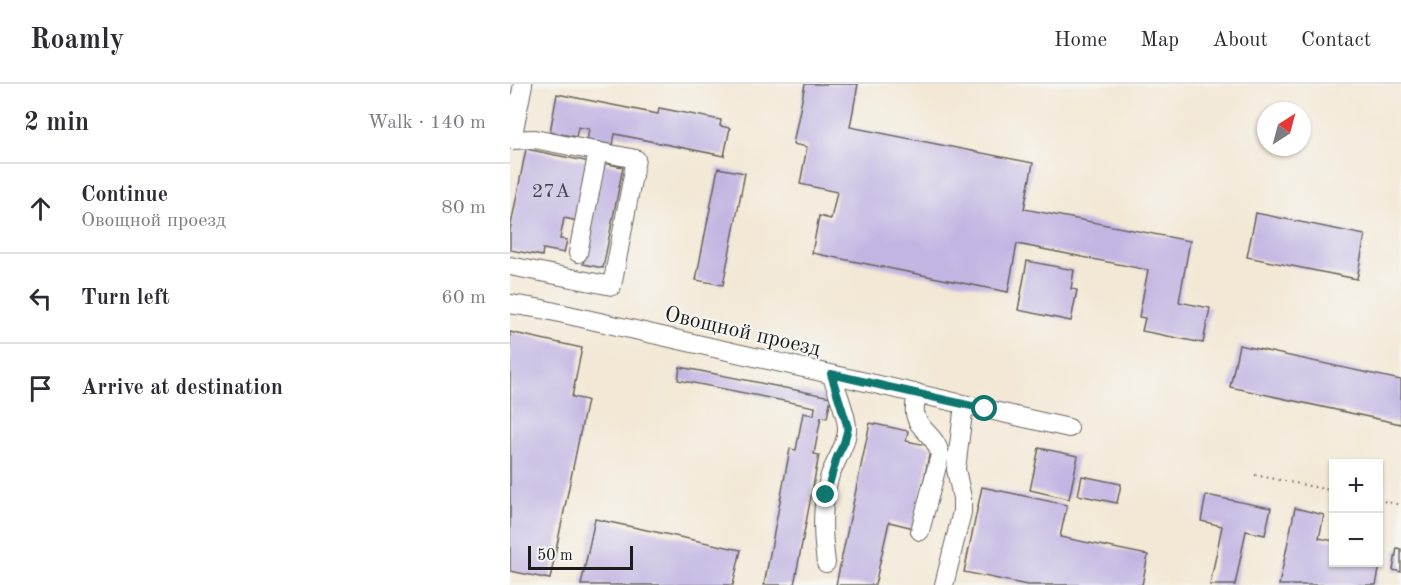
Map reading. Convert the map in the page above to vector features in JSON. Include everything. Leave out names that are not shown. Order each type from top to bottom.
[{"type":"street","points":[[510,266],[612,286],[636,159],[534,139],[511,140],[523,84]]},
{"type":"street","points":[[578,253],[598,151]]},
{"type":"street","name":"Овощной проезд","points":[[510,304],[1069,428]]},
{"type":"street","points":[[826,563],[823,510],[829,479],[848,428],[831,374]]},
{"type":"street","points":[[917,393],[915,407],[917,420],[922,428],[933,437],[940,455],[920,531]]},
{"type":"street","points":[[944,585],[962,512],[962,498],[956,469],[964,405]]},
{"type":"path","points":[[1255,475],[1329,490]]},
{"type":"path","points":[[1383,501],[1401,505]]},
{"type":"building","points":[[805,84],[858,84],[850,127],[1033,163],[1024,209],[1190,241],[1179,302],[1210,308],[1203,343],[1142,331],[1145,318],[1139,317],[1148,270],[1017,244],[1008,292],[812,253],[819,216],[831,219],[837,192],[800,184],[807,147],[793,144]]},
{"type":"building","points":[[557,94],[658,114],[659,108],[721,120],[720,126],[730,128],[724,156],[615,134],[613,145],[587,140],[589,129],[578,127],[576,137],[550,132]]},
{"type":"building","points":[[526,149],[590,162],[578,221],[564,218],[560,239],[567,240],[564,253],[543,249],[542,256],[510,250],[510,230]]},
{"type":"building","points":[[603,163],[623,167],[603,268],[583,264]]},
{"type":"building","points":[[718,168],[745,173],[723,285],[696,280]]},
{"type":"building","points":[[1256,213],[1365,235],[1357,279],[1247,257]]},
{"type":"building","points":[[1027,261],[1074,270],[1071,289],[1077,290],[1071,321],[1018,310]]},
{"type":"building","points":[[510,332],[582,348],[572,397],[587,400],[550,579],[510,571]]},
{"type":"building","points":[[1239,345],[1401,380],[1401,424],[1230,387]]},
{"type":"building","points":[[680,367],[831,397],[827,418],[821,417],[814,454],[819,455],[794,585],[764,585],[790,449],[796,450],[803,413],[814,415],[815,407],[678,380]]},
{"type":"building","points":[[870,423],[908,431],[906,441],[931,446],[914,528],[889,522],[875,585],[836,585]]},
{"type":"building","points":[[1039,448],[1078,456],[1069,499],[1030,490]]},
{"type":"building","points":[[1082,476],[1121,484],[1117,503],[1078,495]]},
{"type":"building","points":[[982,487],[1067,505],[1060,537],[1148,555],[1142,585],[1027,585],[964,572]]},
{"type":"building","points":[[1206,495],[1271,508],[1265,535],[1246,531],[1235,585],[1210,585],[1222,526],[1201,521]]},
{"type":"building","points":[[1295,508],[1324,515],[1319,538],[1329,540],[1329,567],[1380,567],[1376,585],[1279,585]]},
{"type":"building","points":[[595,519],[741,550],[733,585],[581,585]]},
{"type":"building","points":[[1397,548],[1401,549],[1401,572],[1393,570]]},
{"type":"route","points":[[826,495],[829,479],[848,428],[831,374],[985,409]]}]
